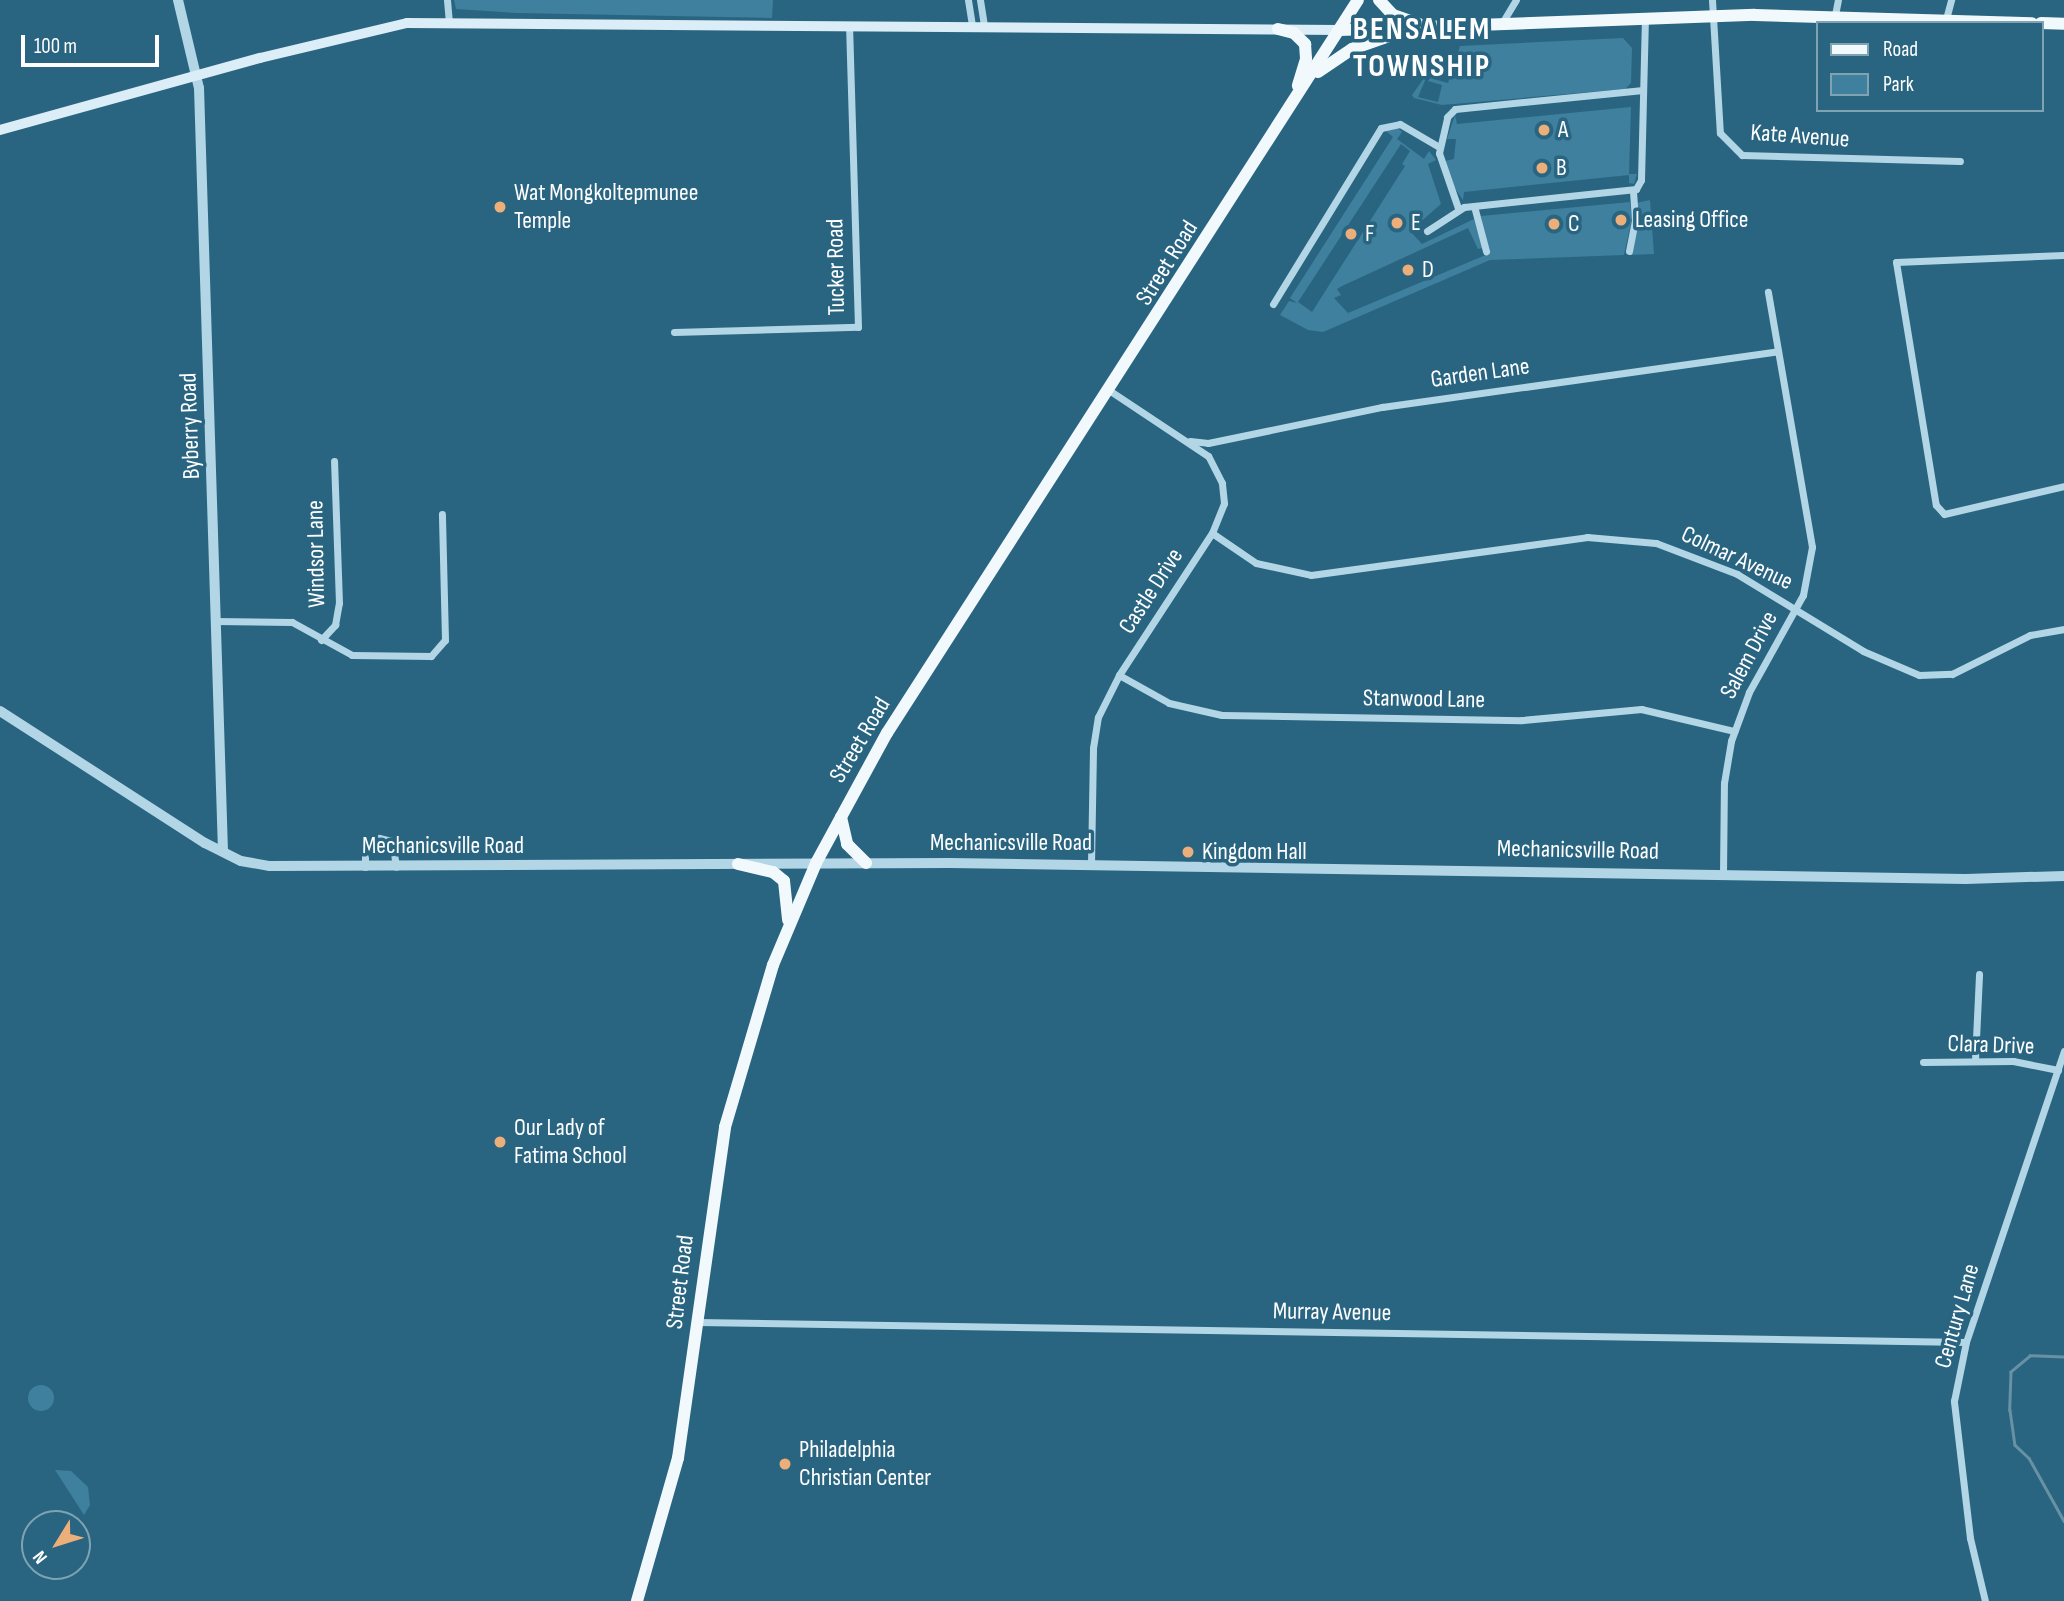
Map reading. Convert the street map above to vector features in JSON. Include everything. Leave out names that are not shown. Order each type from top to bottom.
[{"type":"main road","name":"Street Road","points":[[637,1601],[678,1458],[725,1126],[754,1020],[787,929],[816,863],[887,733],[1110,391],[1358,0]]},
{"type":"main road","points":[[1379,0],[1393,15],[1429,28]]},
{"type":"main road","points":[[0,131],[383,26],[449,22],[1340,30],[1710,16],[1835,15],[1989,21]]},
{"type":"main road","points":[[2043,23],[2064,24]]},
{"type":"main road","points":[[1301,90],[1328,63],[1352,49],[1380,37],[1429,28]]},
{"type":"main road","points":[[1278,29],[1301,37],[1307,51],[1293,103]]},
{"type":"main road","points":[[841,813],[847,844],[866,863]]},
{"type":"main road","points":[[738,864],[773,872],[784,881],[787,929]]},
{"type":"street","name":"Byberry Road","points":[[178,0],[197,75],[223,852]]},
{"type":"street","points":[[447,0],[449,22]]},
{"type":"street","points":[[968,0],[978,25]]},
{"type":"street","points":[[978,25],[979,0]]},
{"type":"street","points":[[1501,25],[1516,0]]},
{"type":"street","name":"Kate Avenue","points":[[1712,0],[1710,16],[1720,133],[1742,155],[1960,161]]},
{"type":"street","points":[[1835,15],[1838,0]]},
{"type":"street","points":[[1946,19],[1951,0]]},
{"type":"street","points":[[1629,251],[1635,220],[1633,190],[1641,180],[1645,19]]},
{"type":"street","name":"Tucker Road","points":[[674,332],[858,327],[849,25]]},
{"type":"street","points":[[1458,208],[1444,177],[1439,147],[1447,117],[1455,109],[1643,90]]},
{"type":"street","points":[[1273,303],[1381,128],[1400,124],[1439,147]]},
{"type":"street","points":[[1427,231],[1458,208],[1633,190]]},
{"type":"street","points":[[1474,206],[1486,251]]},
{"type":"street","points":[[2064,255],[1896,262],[1936,505],[1944,514],[2064,486]]},
{"type":"street","name":"Salem Drive","points":[[1723,874],[1724,783],[1734,731],[1749,692],[1807,584],[1812,547],[1768,292]]},
{"type":"street","name":"Garden Lane","points":[[1190,441],[1208,443],[1382,407],[1778,351]]},
{"type":"street","name":"Castle Drive","points":[[1091,864],[1094,735],[1107,695],[1212,533],[1224,503],[1222,483],[1208,456],[1190,441],[1110,391]]},
{"type":"street","name":"Windsor Lane","points":[[321,640],[335,625],[339,603],[334,461]]},
{"type":"street","points":[[215,621],[292,622],[352,655],[421,657],[437,652],[445,640],[442,514]]},
{"type":"street","name":"Colmar Avenue","points":[[1212,533],[1256,563],[1311,575],[1587,537],[1642,541],[1709,561],[1797,607],[1863,651],[1919,675],[1959,672],[2030,635],[2064,629]]},
{"type":"street","name":"Stanwood Lane","points":[[1119,675],[1169,703],[1212,715],[1522,720],[1631,709],[1658,711],[1734,731]]},
{"type":"street","name":"Mechanicsville Road","points":[[0,711],[223,852],[269,866],[396,868],[816,863],[1091,864],[1966,879],[2064,876]]},
{"type":"street","points":[[365,867],[365,849],[379,838],[392,841],[396,868]]},
{"type":"street","points":[[1975,1060],[1979,974]]},
{"type":"street","name":"Century Lane","points":[[1985,1601],[1970,1538],[1954,1419],[1966,1342],[2064,1051]]},
{"type":"street","name":"Clara Drive","points":[[1923,1062],[1975,1060],[2037,1063],[2057,1070]]},
{"type":"street","name":"Murray Avenue","points":[[697,1322],[1966,1342]]},
{"type":"green space","points":[[454,0],[773,0],[772,18],[517,13],[456,9]]},
{"type":"green space","points":[[1623,38],[1632,48],[1631,83],[1625,89],[1442,105],[1414,98],[1412,95],[1429,71],[1418,97],[1438,102],[1442,85],[1428,81],[1430,78],[1448,83],[1460,46]]},
{"type":"green space","points":[[1631,107],[1629,174],[1637,174],[1634,184],[1629,183],[1629,175],[1464,192],[1463,200],[1452,184],[1445,161],[1454,159],[1456,139],[1447,139],[1455,115],[1457,124]]},
{"type":"green space","points":[[1398,128],[1402,132],[1397,139],[1424,159],[1429,151],[1436,160],[1428,164],[1441,204],[1410,231],[1422,244],[1474,219],[1483,248],[1478,249],[1468,228],[1342,286],[1337,289],[1341,295],[1334,298],[1348,313],[1488,254],[1481,216],[1630,202],[1632,218],[1624,255],[1490,260],[1323,332],[1308,330],[1280,315],[1289,301],[1297,303],[1290,298],[1393,137],[1386,131]],"holes":[[[1401,144],[1410,151],[1402,164],[1405,166],[1312,312],[1298,302]]]},
{"type":"green space","points":[[1650,200],[1654,254],[1630,255],[1636,203]]},
{"type":"green space","points":[[41,1385],[50,1389],[54,1398],[50,1407],[41,1411],[32,1407],[28,1398],[32,1389]]},
{"type":"green space","points":[[55,1470],[71,1471],[88,1487],[90,1505],[87,1510],[81,1510]]},
{"type":"waterway","points":[[2064,1357],[2030,1356],[2011,1372],[2010,1410],[2015,1445],[2029,1458],[2064,1521]]},
{"type":"place","name":"A","points":[[1544,130]]},
{"type":"place","name":"B","points":[[1542,168]]},
{"type":"place","name":"Wat Mongkoltepmunee Temple","points":[[500,207]]},
{"type":"place","name":"Leasing Office","points":[[1621,220]]},
{"type":"place","name":"E","points":[[1397,223]]},
{"type":"place","name":"C","points":[[1554,224]]},
{"type":"place","name":"F","points":[[1351,234]]},
{"type":"place","name":"D","points":[[1408,270]]},
{"type":"place","name":"Kingdom Hall","points":[[1188,852]]},
{"type":"place","name":"Our Lady of Fatima School","points":[[500,1142]]},
{"type":"place","name":"Philadelphia Christian Center","points":[[785,1464]]},
{"type":"district","name":"BENSALEM TOWNSHIP","points":[[1422,50]]}]
